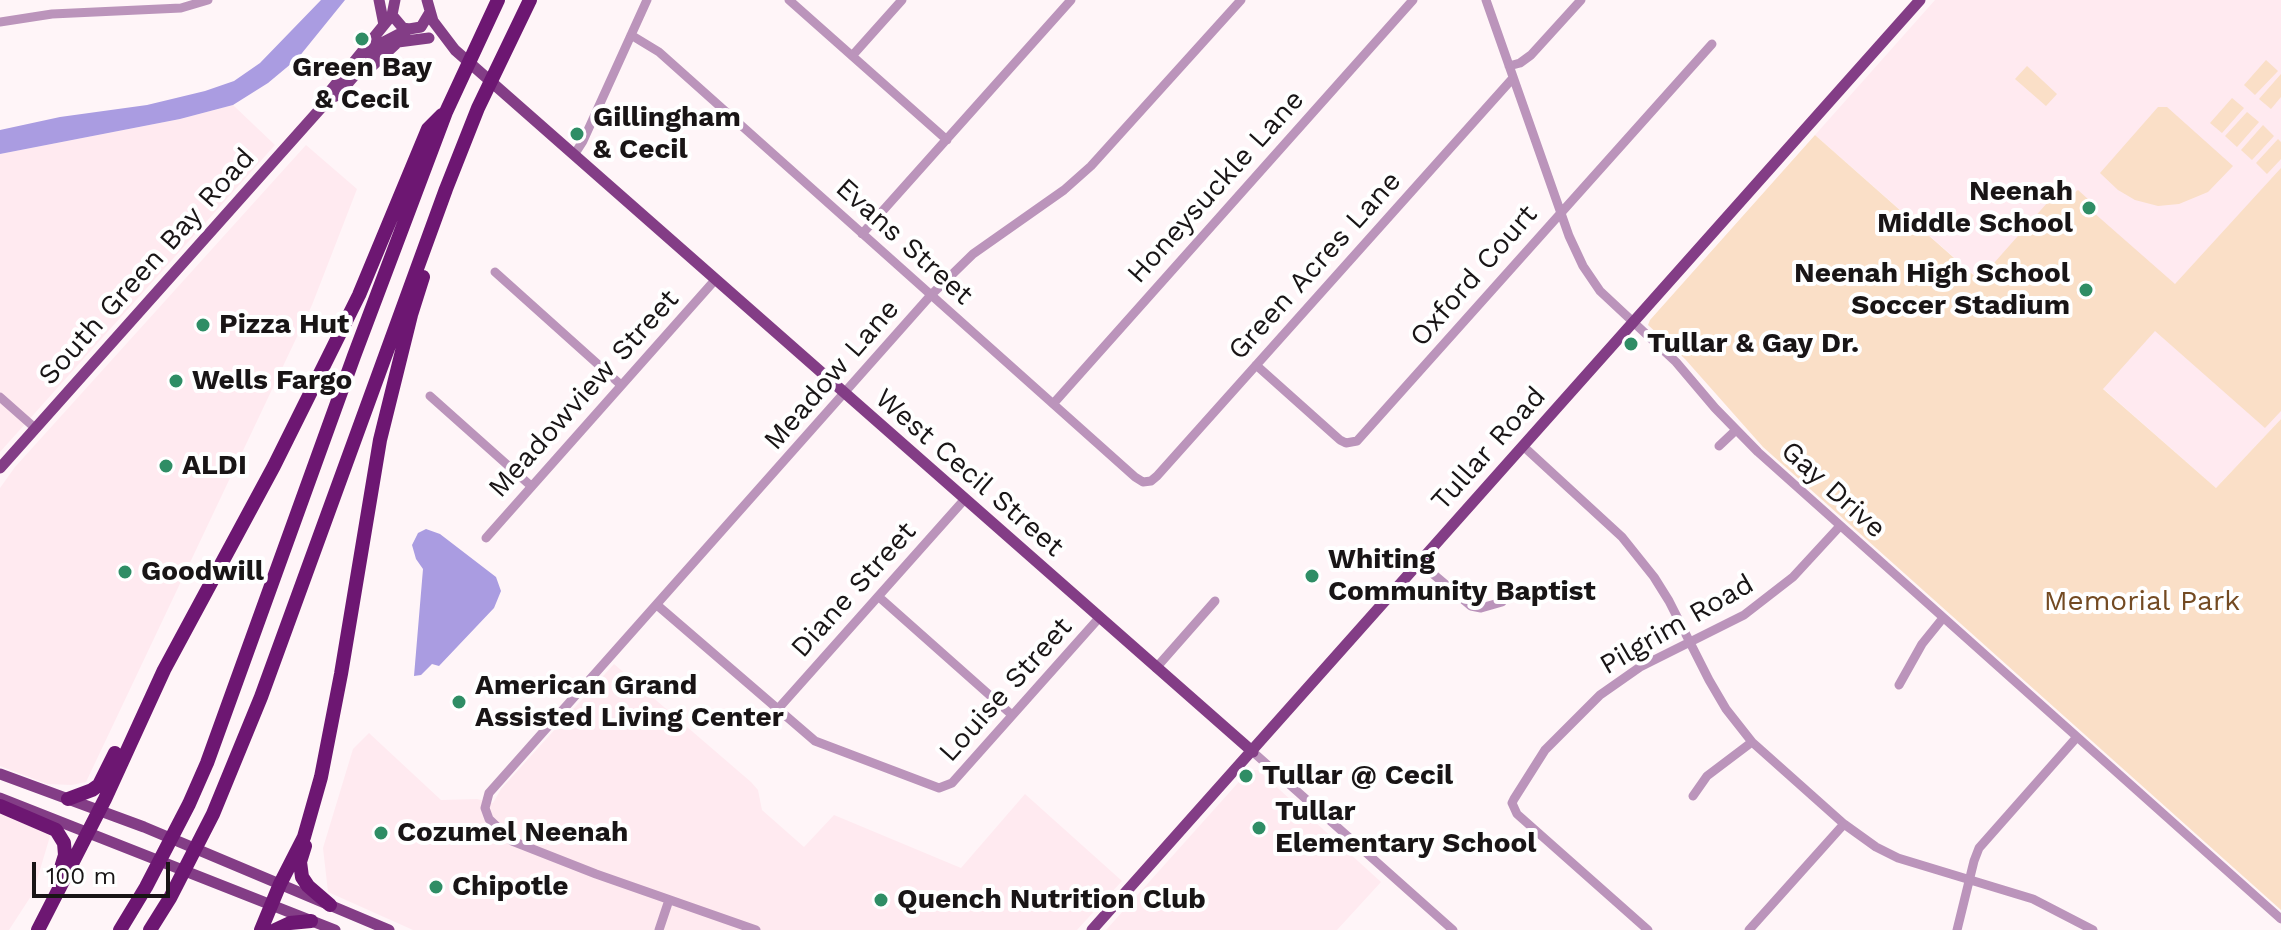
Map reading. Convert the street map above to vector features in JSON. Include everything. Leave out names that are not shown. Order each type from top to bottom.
[{"type":"highway","points":[[120,930],[146,887],[207,763],[446,112],[498,0]]},
{"type":"highway","points":[[150,930],[213,814],[261,697],[432,227],[478,108],[530,0]]},
{"type":"highway","points":[[38,930],[88,833],[151,696],[274,466],[359,295],[428,129],[446,112]]},
{"type":"highway","points":[[261,930],[304,837],[329,738],[386,409],[411,315],[435,242],[432,227]]},
{"type":"highway","points":[[68,799],[92,790],[102,781],[135,710],[151,696]]},
{"type":"highway","points":[[0,806],[50,826],[61,837],[65,855],[63,868],[50,903]]},
{"type":"highway","points":[[304,837],[306,845],[300,862],[302,877],[330,905]]},
{"type":"highway","points":[[275,930],[284,925],[311,921]]},
{"type":"main road","points":[[379,0],[384,25]]},
{"type":"main road","name":"Tullar Road","points":[[1092,930],[1920,0]]},
{"type":"main road","name":"South Green Bay Road","points":[[0,468],[382,43],[426,22],[429,4]]},
{"type":"main road","name":"West Cecil Street","points":[[429,4],[433,21],[455,50],[1253,752]]},
{"type":"main road","name":"South Green Bay Road","points":[[334,97],[331,90],[384,25],[392,6]]},
{"type":"main road","name":"West Cecil Street","points":[[392,6],[398,25],[455,50]]},
{"type":"main road","points":[[334,97],[354,85],[394,44],[403,40],[429,38]]},
{"type":"main road","points":[[0,774],[99,810],[389,930]]},
{"type":"main road","points":[[0,798],[335,930]]},
{"type":"street","points":[[0,22],[52,14],[181,8],[208,0]]},
{"type":"street","points":[[574,155],[647,0]]},
{"type":"street","points":[[789,0],[947,140]]},
{"type":"street","points":[[852,56],[902,0]]},
{"type":"street","points":[[862,234],[1071,0]]},
{"type":"street","name":"Meadow Lane","points":[[669,900],[512,841],[495,826],[485,808],[492,789],[931,295],[973,254],[1064,190],[1091,166],[1241,0]]},
{"type":"street","name":"Honeysuckle Lane","points":[[1053,404],[1413,0]]},
{"type":"street","name":"Gay Drive","points":[[1486,0],[1576,252],[1591,280],[1609,301],[1685,371],[1736,430],[1840,526],[2281,919]]},
{"type":"street","points":[[1509,66],[1531,55],[1581,0]]},
{"type":"street","name":"Evans Street","points":[[631,35],[659,52],[1135,477],[1147,482]]},
{"type":"street","name":"Oxford Court","points":[[1256,365],[1340,440],[1354,442],[1712,44]]},
{"type":"street","name":"Green Acres Lane","points":[[1147,482],[1157,476],[1513,78]]},
{"type":"street","points":[[495,272],[621,385]]},
{"type":"street","name":"Meadowview Street","points":[[486,538],[715,280]]},
{"type":"street","points":[[430,396],[531,486]]},
{"type":"street","points":[[0,397],[35,428]]},
{"type":"street","points":[[1719,446],[1736,430]]},
{"type":"street","points":[[1523,446],[1630,546],[1662,589],[1726,709],[1752,742],[1844,824],[1876,847],[1898,858],[2033,899],[2093,930]]},
{"type":"street","name":"Diane Street","points":[[777,710],[964,500]]},
{"type":"street","name":"Pilgrim Road","points":[[1648,930],[1517,814],[1512,803],[1545,750],[1586,708],[1640,667],[1744,615],[1793,577],[1840,526]]},
{"type":"street","points":[[1420,563],[1471,606],[1481,608],[1502,602]]},
{"type":"street","points":[[879,597],[1012,715]]},
{"type":"street","points":[[1156,668],[1215,601]]},
{"type":"street","points":[[657,605],[777,710]]},
{"type":"street","name":"Louise Street","points":[[777,710],[821,744],[944,788],[952,783],[1099,618]]},
{"type":"street","points":[[1899,685],[1922,644],[1943,618]]},
{"type":"street","points":[[1957,930],[1974,861],[1987,837],[2077,737]]},
{"type":"street","points":[[1693,796],[1707,776],[1752,742]]},
{"type":"street","name":"West Cecil Street","points":[[1253,752],[1453,930]]},
{"type":"street","points":[[1749,930],[1844,824]]},
{"type":"street","points":[[659,930],[669,900],[756,930]]},
{"type":"shaded area","points":[[321,0],[345,0],[298,58],[268,83],[233,105],[180,119],[0,154],[0,130],[60,117],[147,105],[234,81],[260,63]]},
{"type":"shaded area","name":"Neenah Middle School","points":[[1935,0],[2281,0],[2281,419],[2216,488],[1815,135]]},
{"type":"shaded area","points":[[233,105],[275,145],[0,452],[0,154],[180,119]]},
{"type":"shaded area","points":[[306,145],[357,189],[312,305],[86,782],[47,784],[0,766],[0,488],[15,467]]},
{"type":"shaded area","points":[[426,529],[440,534],[496,577],[501,591],[494,608],[439,666],[432,664],[421,675],[414,676],[423,569],[412,545],[418,533]]},
{"type":"shaded area","points":[[614,664],[751,782],[758,790],[762,810],[804,847],[834,815],[961,868],[1025,794],[1122,881],[1077,930],[413,930],[328,892],[323,848],[353,749],[369,733],[441,800],[477,799],[493,803],[501,789]]},
{"type":"shaded area","name":"Tullar Elementary School","points":[[1258,770],[1381,882],[1337,930],[1106,930],[1245,775]]},
{"type":"shaded area","points":[[0,809],[51,833],[33,893],[9,930],[0,930]]},
{"type":"green space","points":[[2266,60],[2278,71],[2255,95],[2244,85]]},
{"type":"green space","points":[[2027,66],[2057,94],[2046,106],[2015,79]]},
{"type":"green space","points":[[2281,74],[2281,97],[2271,109],[2259,99]]},
{"type":"green space","points":[[2232,98],[2244,108],[2222,133],[2210,123]]},
{"type":"green space","points":[[2158,107],[2167,107],[2233,166],[2208,192],[2179,204],[2158,206],[2135,200],[2118,190],[2100,173]]},
{"type":"green space","points":[[2247,112],[2259,122],[2237,147],[2225,136]]},
{"type":"green space","points":[[2263,125],[2274,136],[2252,160],[2241,150]]},
{"type":"green space","name":"Memorial Park","points":[[1815,135],[1979,280],[2063,185],[2073,194],[2078,190],[2089,200],[2085,205],[2175,284],[2281,168],[2281,411],[2265,428],[2155,331],[2103,389],[2216,488],[2281,419],[2281,910],[1763,447],[1685,359],[1648,325]]},
{"type":"green space","points":[[2278,139],[2281,142],[2281,159],[2267,174],[2256,163]]},
{"type":"place","name":"Green Bay & Cecil","points":[[362,39]]},
{"type":"place","name":"Gillingham & Cecil","points":[[577,134]]},
{"type":"place","name":"Neenah Middle School","points":[[2089,208]]},
{"type":"place","name":"Neenah High School Soccer Stadium","points":[[2086,290]]},
{"type":"place","name":"Pizza Hut","points":[[203,325]]},
{"type":"place","name":"Tullar & Gay Dr.","points":[[1631,344]]},
{"type":"place","name":"Wells Fargo","points":[[176,381]]},
{"type":"place","name":"ALDI","points":[[166,466]]},
{"type":"place","name":"Goodwill","points":[[125,572]]},
{"type":"place","name":"Whiting Community Baptist","points":[[1312,576]]},
{"type":"place","name":"American Grand Assisted Living Center","points":[[459,702]]},
{"type":"place","name":"Tullar @ Cecil","points":[[1246,776]]},
{"type":"place","name":"Tullar Elementary School","points":[[1259,828]]},
{"type":"place","name":"Cozumel Neenah","points":[[381,833]]},
{"type":"place","name":"Chipotle","points":[[436,887]]},
{"type":"place","name":"Quench Nutrition Club","points":[[881,900]]}]
